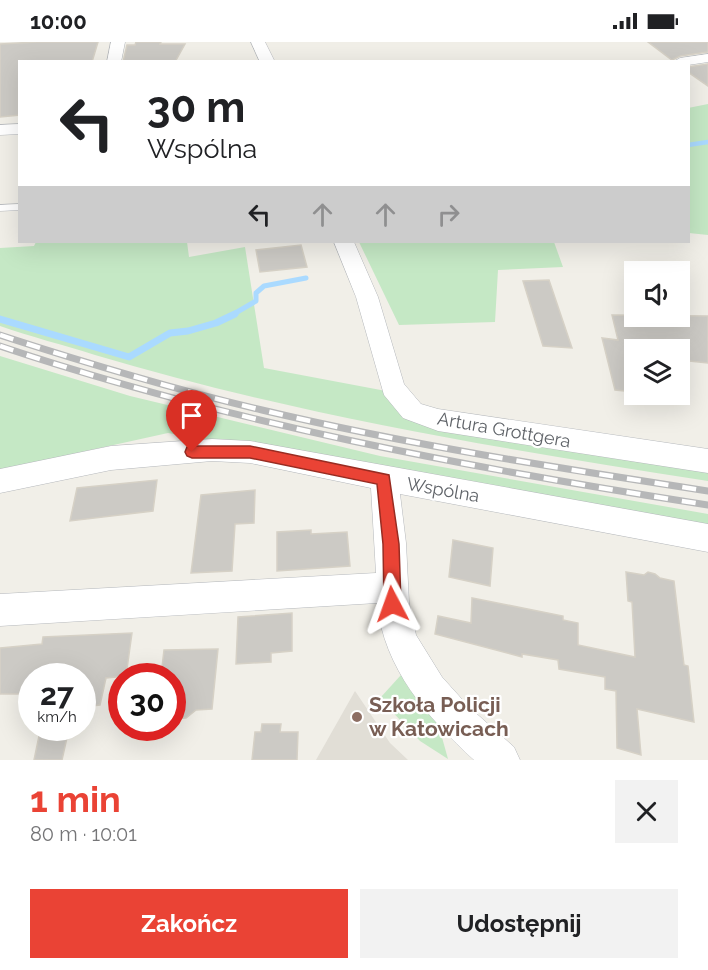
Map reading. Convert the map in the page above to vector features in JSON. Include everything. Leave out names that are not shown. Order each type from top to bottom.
[{"type":"street","points":[[114,60],[118,42]]},
{"type":"street","points":[[258,42],[267,60]]},
{"type":"street","points":[[690,61],[708,58]]},
{"type":"street","points":[[0,130],[18,129]]},
{"type":"street","name":"Artura Grottgera","points":[[344,243],[367,297],[393,388],[412,411],[438,420],[708,462]]},
{"type":"street","name":"Wspólna","points":[[0,481],[111,458],[212,450],[250,452],[384,479],[708,538]]},
{"type":"street","points":[[384,479],[391,544],[390,587],[399,637],[418,674],[440,701],[501,760]]},
{"type":"street","points":[[0,610],[390,587]]},
{"type":"lane","points":[[0,208],[18,207]]},
{"type":"shaded area","name":"Szkoła Policji w Katowicach","points":[[355,691],[390,743],[408,760],[316,760]]},
{"type":"green space","points":[[708,104],[708,235],[690,233],[690,108]]},
{"type":"green space","points":[[36,243],[187,243],[189,257],[245,247],[264,368],[386,391],[399,412],[708,468],[708,481],[477,443],[323,413],[171,376],[0,326],[0,248],[34,246]]},
{"type":"green space","points":[[359,243],[554,243],[563,267],[498,270],[495,322],[399,325]]},
{"type":"green space","points":[[0,356],[130,396],[380,456],[708,514],[708,533],[168,433],[0,470]]},
{"type":"green space","points":[[401,675],[438,723],[448,759],[420,741],[383,702],[381,697]]},
{"type":"building","points":[[98,42],[93,60],[18,60],[18,115],[0,117],[0,44]]},
{"type":"building","points":[[136,42],[185,44],[176,60],[123,60],[127,45],[135,45]]},
{"type":"building","points":[[648,42],[708,42],[708,52],[680,56],[672,60]]},
{"type":"building","points":[[708,64],[708,86],[690,73],[690,67]]},
{"type":"building","points":[[301,245],[307,267],[260,272],[256,250]]},
{"type":"building","points":[[549,280],[572,348],[543,346],[523,281]]},
{"type":"building","points":[[612,315],[624,315],[624,327],[690,327],[690,316],[708,316],[708,363],[690,361],[690,339],[624,339],[624,391],[615,390],[602,338],[618,340]]},
{"type":"building","points":[[157,480],[153,511],[70,521],[77,488]]},
{"type":"building","points":[[255,490],[254,523],[235,524],[232,571],[191,573],[201,495]]},
{"type":"building","points":[[311,530],[311,534],[347,532],[350,566],[277,571],[277,532]]},
{"type":"building","points":[[453,540],[493,548],[490,586],[449,577]]},
{"type":"building","points":[[626,572],[644,575],[648,572],[674,581],[684,665],[688,666],[694,722],[637,709],[641,755],[617,748],[616,691],[605,689],[605,677],[559,669],[558,660],[522,654],[522,657],[435,634],[438,616],[471,623],[472,598],[563,616],[563,620],[578,623],[578,645],[635,657],[632,602],[628,601]]},
{"type":"building","points":[[292,613],[292,651],[271,653],[271,662],[236,664],[238,617]]},
{"type":"building","points":[[132,633],[128,663],[108,663],[108,678],[106,678],[100,705],[96,705],[96,663],[18,663],[18,694],[0,694],[0,648],[42,644],[43,637]]},
{"type":"building","points":[[218,649],[212,709],[196,710],[186,718],[186,663],[162,663],[164,650]]},
{"type":"building","points":[[262,724],[281,724],[280,732],[298,732],[297,760],[252,760],[255,732],[261,732]]},
{"type":"building","points":[[38,741],[66,741],[62,760],[34,760]]},
{"type":"waterway","points":[[690,145],[708,142]]},
{"type":"waterway","points":[[232,315],[256,301],[256,293],[264,286],[306,278]]},
{"type":"waterway","points":[[0,319],[129,357],[170,333],[188,331],[216,323],[235,314]]},
{"type":"railway","points":[[0,335],[163,384],[317,423],[484,455],[708,491]]},
{"type":"railway","points":[[0,346],[174,398],[350,440],[439,459],[708,505]]},
{"type":"place","name":"Szkoła Policji w Katowicach","points":[[357,717]]},
{"type":"route","points":[[192,452],[212,450],[250,452],[384,479],[391,544],[392,604]]}]
